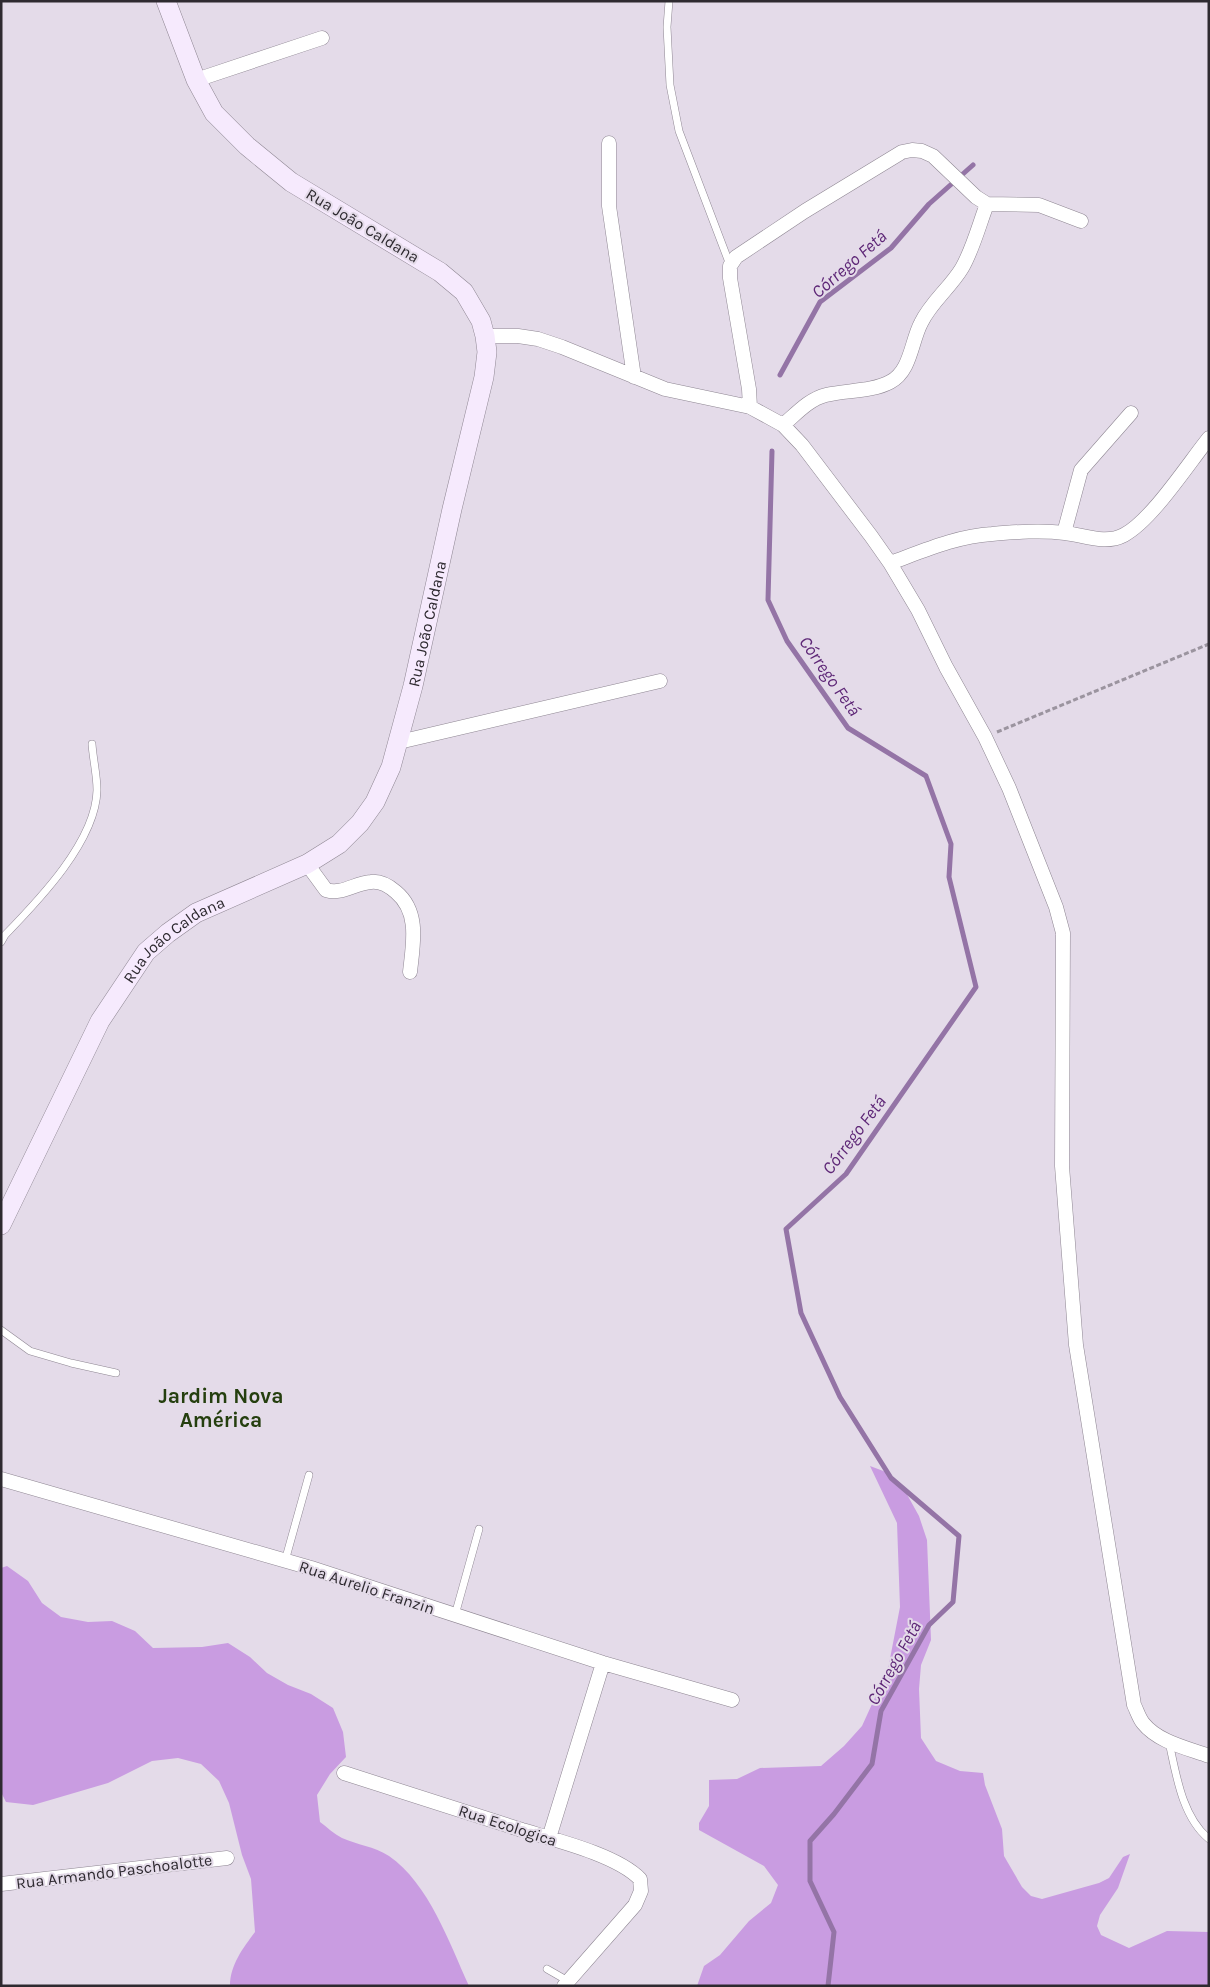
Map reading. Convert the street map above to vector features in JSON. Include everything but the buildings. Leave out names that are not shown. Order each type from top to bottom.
[{"type":"street","name":"Rua João Caldana","points":[[1,1225],[100,1022],[146,952],[196,913],[307,864],[339,844],[360,824],[375,802],[391,767],[399,742],[484,377],[488,352],[481,321],[464,292],[440,272],[291,182],[247,146],[214,113],[196,80],[168,2]]},
{"type":"street","points":[[196,80],[322,38]]},
{"type":"street","points":[[609,143],[609,206],[634,377]]},
{"type":"street","points":[[750,406],[749,389],[730,278],[730,266],[736,257],[902,152],[922,151],[933,156],[976,197],[987,204],[1039,205],[1081,221]]},
{"type":"street","points":[[783,425],[812,401],[826,395],[890,383],[900,374],[907,362],[920,324],[931,305],[961,270],[987,204]]},
{"type":"street","points":[[485,336],[518,336],[562,347],[665,389],[750,406],[783,425],[808,452],[890,563],[918,610],[946,667],[985,737],[1013,798],[1056,907],[1063,933],[1062,1166],[1076,1345],[1134,1705],[1142,1722],[1152,1732],[1168,1742],[1209,1756]]},
{"type":"street","points":[[1064,533],[1082,470],[1131,413]]},
{"type":"street","points":[[890,563],[944,544],[990,534],[1064,533],[1098,539],[1111,539],[1124,535],[1137,525],[1160,501],[1209,438]]},
{"type":"street","points":[[399,742],[660,681]]},
{"type":"street","points":[[307,864],[326,890],[340,891],[372,882],[388,886],[402,897],[412,916],[413,938],[410,972]]},
{"type":"street","name":"Rua Aurelio Franzin","points":[[1,1479],[285,1561],[602,1663],[732,1700]]},
{"type":"street","points":[[549,1838],[602,1663]]},
{"type":"street","name":"Rua Ecologica","points":[[344,1773],[549,1838],[617,1862],[631,1869],[640,1879],[641,1891],[635,1905],[566,1983]]},
{"type":"street","name":"Rua Armando Paschoalotte","points":[[1,1884],[227,1858]]},
{"type":"lane","points":[[669,1],[667,27],[670,85],[679,131],[730,266]]},
{"type":"lane","points":[[1,942],[5,935],[43,895],[78,848],[93,814],[97,790],[92,744]]},
{"type":"lane","points":[[1,1330],[30,1351],[71,1364],[116,1372]]},
{"type":"lane","points":[[285,1561],[309,1475]]},
{"type":"lane","points":[[455,1615],[479,1529]]},
{"type":"lane","points":[[1168,1742],[1189,1813],[1203,1834],[1209,1839]]},
{"type":"lane","points":[[548,1968],[566,1983]]},
{"type":"path","points":[[985,737],[1209,644]]},
{"type":"shaded area","points":[[870,1466],[886,1472],[904,1489],[919,1516],[927,1540],[931,1640],[921,1665],[919,1689],[921,1738],[936,1761],[960,1771],[983,1773],[985,1785],[1002,1829],[1004,1856],[1022,1887],[1031,1896],[1042,1899],[1099,1883],[1109,1878],[1123,1857],[1130,1854],[1118,1888],[1100,1915],[1097,1926],[1101,1935],[1129,1948],[1167,1931],[1209,1932],[1209,1986],[697,1986],[704,1966],[720,1955],[749,1921],[771,1903],[778,1885],[764,1866],[699,1830],[699,1823],[709,1806],[709,1780],[737,1779],[760,1768],[821,1766],[844,1746],[862,1726],[888,1669],[900,1607],[897,1523]]},
{"type":"shaded area","points":[[7,1566],[28,1581],[42,1603],[61,1617],[88,1622],[112,1621],[135,1631],[153,1648],[202,1647],[228,1643],[250,1657],[267,1673],[288,1685],[311,1694],[333,1708],[343,1732],[346,1757],[330,1774],[317,1795],[320,1822],[342,1838],[389,1856],[416,1882],[436,1915],[469,1986],[230,1986],[235,1964],[255,1932],[251,1879],[242,1855],[229,1803],[219,1781],[201,1764],[178,1758],[152,1761],[108,1783],[33,1805],[6,1802],[1,1792],[1,1568]]},
{"type":"waterway","name":"Córrego Fetá","points":[[780,375],[820,302],[891,248],[929,204],[973,165]]},
{"type":"waterway","name":"Córrego Fetá","points":[[772,451],[768,600],[787,641],[848,728],[926,776],[951,844],[949,877],[976,987],[846,1174],[786,1229],[801,1313],[840,1397],[891,1478],[959,1536],[953,1602],[929,1625],[881,1711],[872,1764],[834,1814],[810,1841],[810,1881],[834,1932],[828,1986]]},
{"type":"district","name":"Jardim Nova América","points":[[221,1408]]}]
